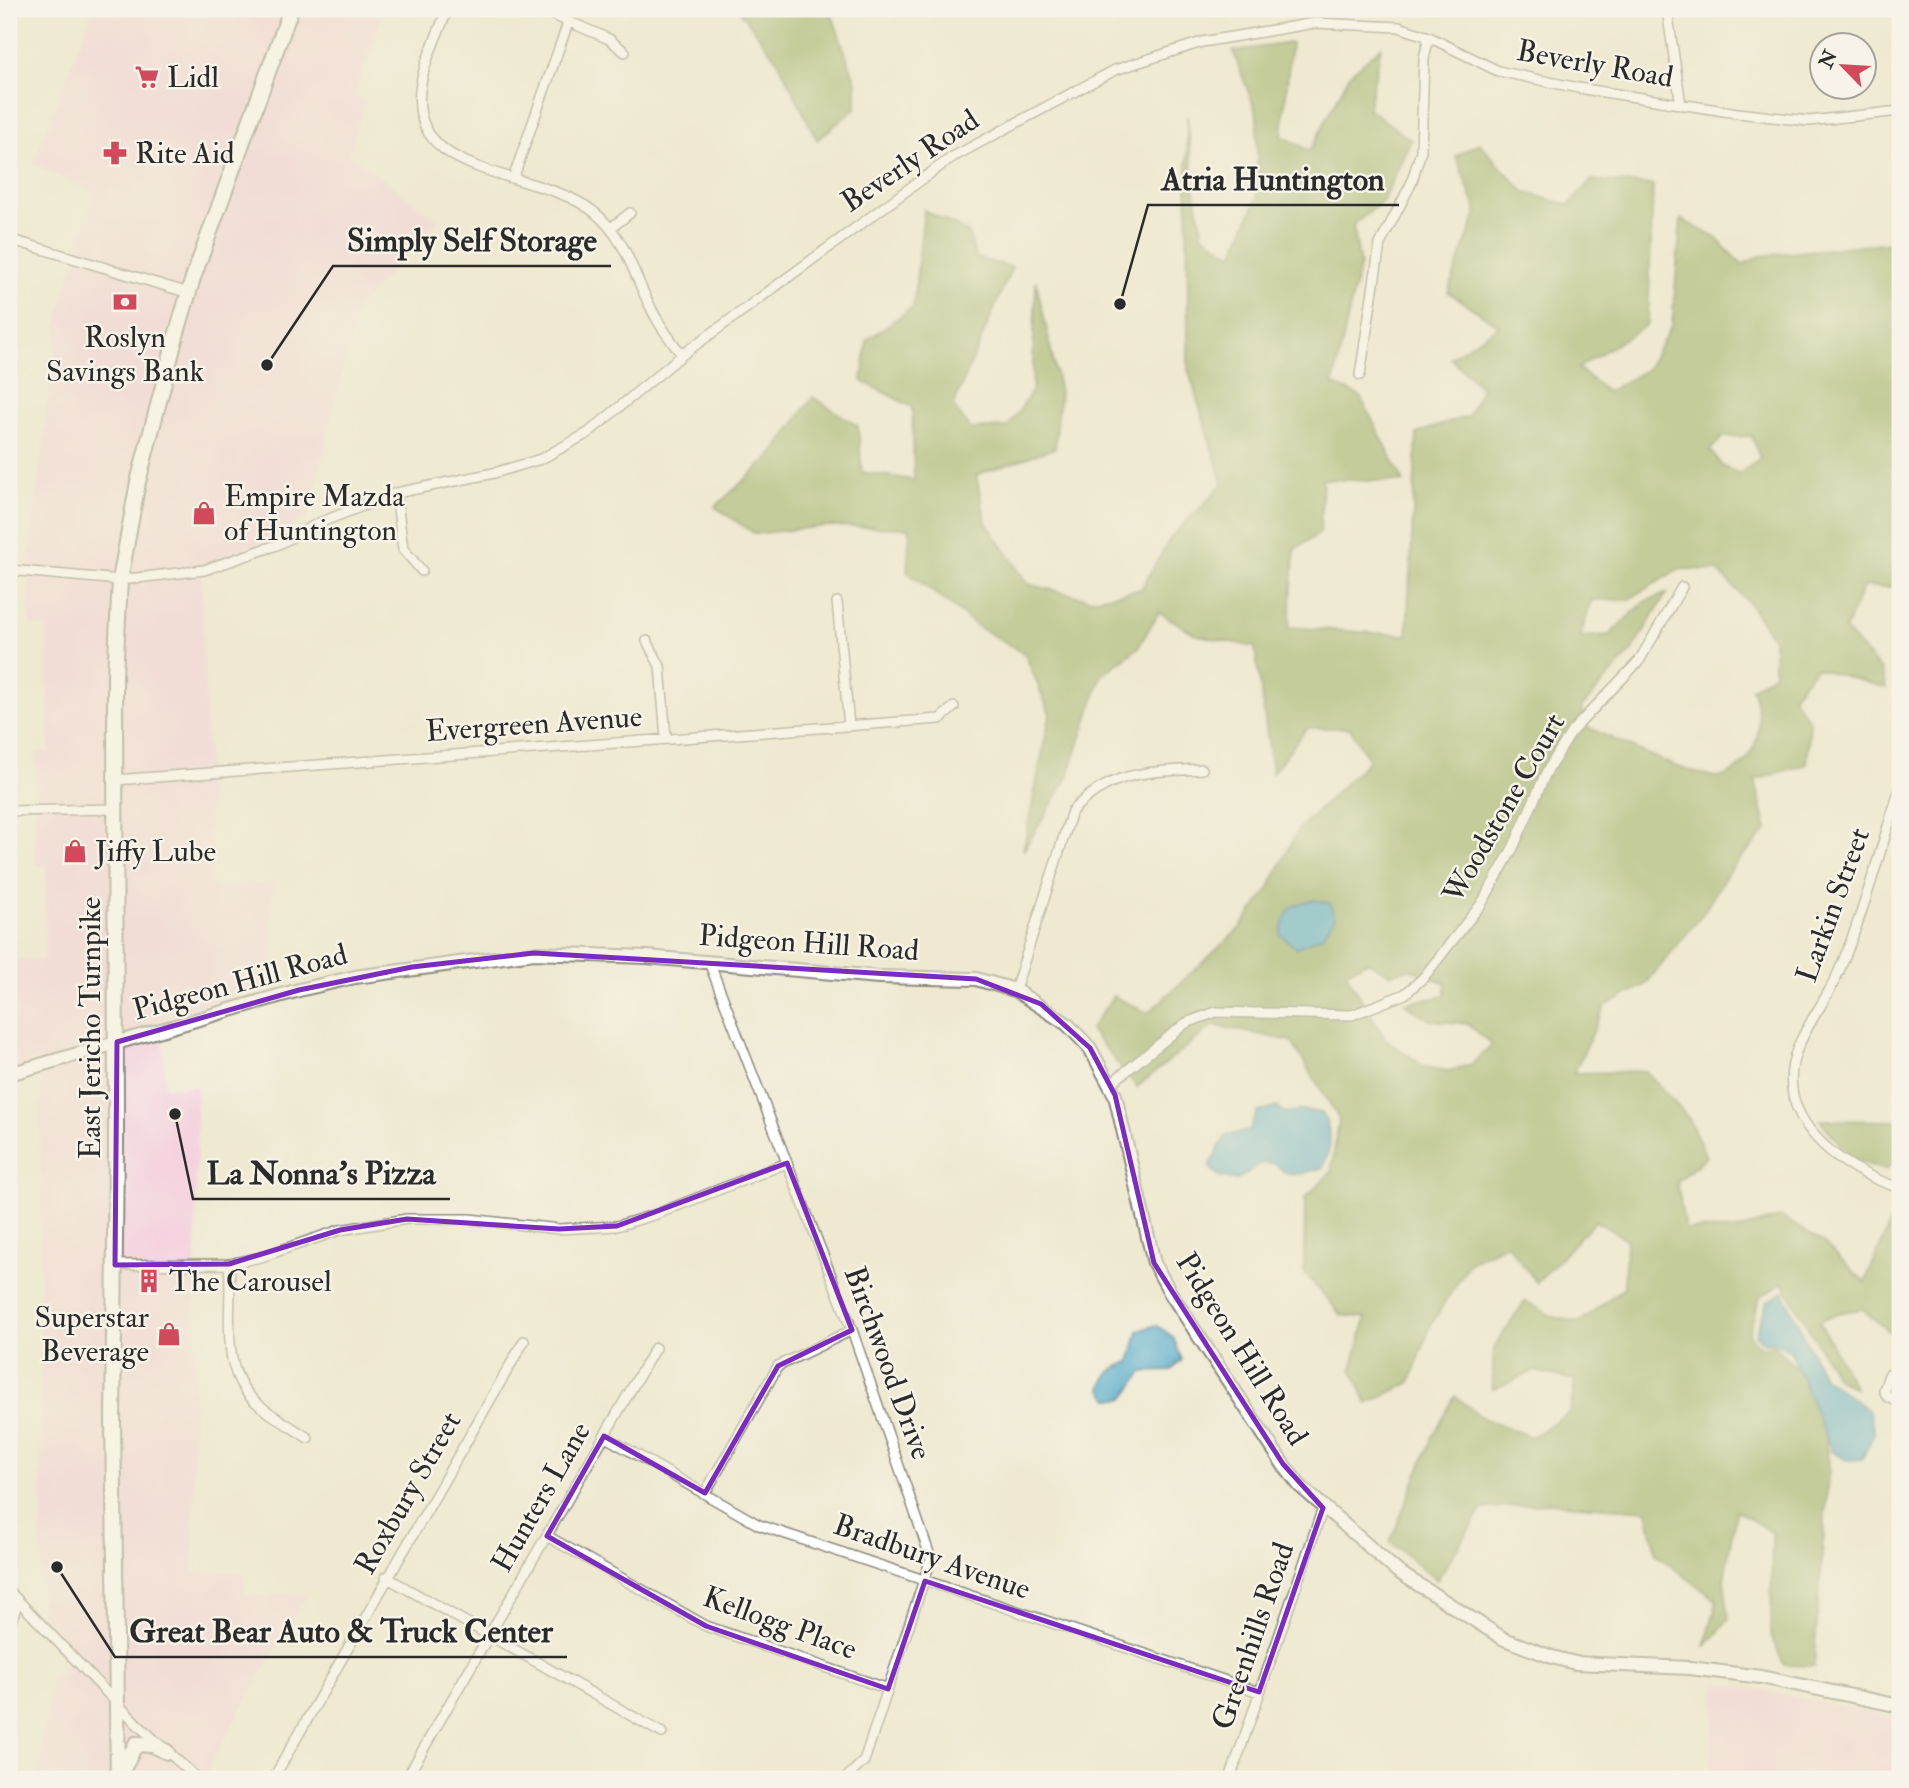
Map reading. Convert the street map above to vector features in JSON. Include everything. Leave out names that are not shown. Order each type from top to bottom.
[{"type":"main road","name":"East Jericho Turnpike","points":[[119,1779],[113,1421],[117,1042],[115,676],[120,580],[142,465],[189,293],[291,9]]},
{"type":"main road","points":[[119,1779],[136,1744],[153,1745],[167,1752]]},
{"type":"street","points":[[9,25],[15,9]]},
{"type":"street","points":[[448,9],[422,76],[419,98],[421,116],[428,134],[442,151],[459,161],[514,176],[570,197],[612,227],[628,254],[649,304],[682,355]]},
{"type":"street","points":[[541,9],[609,39],[625,52]]},
{"type":"street","points":[[1667,9],[1681,105]]},
{"type":"street","points":[[514,176],[569,20]]},
{"type":"street","name":"Beverly Road","points":[[9,570],[120,580],[178,575],[236,561],[396,493],[494,473],[563,449],[606,420],[682,355],[951,158],[1115,70],[1202,42],[1315,23],[1399,27],[1429,37],[1509,74],[1681,105],[1809,121],[1900,111]]},
{"type":"street","points":[[1360,375],[1380,244],[1418,169],[1424,58],[1429,37]]},
{"type":"street","points":[[612,227],[630,213]]},
{"type":"street","points":[[9,239],[189,293]]},
{"type":"street","points":[[396,493],[403,549],[422,571]]},
{"type":"street","name":"Woodstone Court","points":[[1110,1084],[1186,1023],[1216,1012],[1352,1015],[1393,1000],[1423,978],[1482,903],[1513,848],[1546,773],[1572,731],[1639,661],[1682,587]]},
{"type":"street","points":[[837,602],[849,726]]},
{"type":"street","points":[[647,641],[660,666],[666,738]]},
{"type":"street","name":"Evergreen Avenue","points":[[115,780],[940,719],[954,707]]},
{"type":"street","points":[[1015,990],[1072,811],[1094,790],[1124,776],[1202,769]]},
{"type":"street","name":"Larkin Street","points":[[1900,789],[1840,970],[1798,1048],[1793,1073],[1794,1096],[1801,1118],[1830,1153],[1877,1181],[1900,1188]]},
{"type":"street","points":[[9,811],[115,809]]},
{"type":"street","name":"Pidgeon Hill Road","points":[[9,1074],[299,990],[412,967],[534,953],[709,962],[879,977],[976,979],[1015,990],[1067,1024],[1090,1048],[1110,1084],[1154,1263],[1283,1464],[1323,1508],[1419,1586],[1524,1648],[1575,1663],[1690,1668],[1761,1677],[1900,1706]]},
{"type":"street","name":"Birchwood Drive","points":[[709,962],[852,1330],[931,1559],[864,1761],[845,1779]]},
{"type":"street","points":[[115,1265],[229,1264],[261,1257],[340,1230],[407,1219],[468,1219],[559,1229],[617,1226],[646,1218],[787,1163]]},
{"type":"street","points":[[229,1264],[229,1343],[239,1380],[257,1404],[308,1438]]},
{"type":"street","points":[[705,1493],[778,1366],[852,1330]]},
{"type":"street","name":"Roxbury Street","points":[[273,1779],[386,1577],[524,1341]]},
{"type":"street","name":"Hunters Lane","points":[[406,1779],[655,1348]]},
{"type":"street","points":[[1900,1371],[1889,1375],[1884,1390],[1887,1396],[1900,1403]]},
{"type":"street","name":"Bradbury Avenue","points":[[604,1436],[759,1525],[1259,1692]]},
{"type":"street","name":"Greenhills Road","points":[[1230,1779],[1323,1508]]},
{"type":"street","name":"Kellogg Place","points":[[547,1536],[706,1626],[888,1689]]},
{"type":"street","points":[[386,1577],[662,1733]]},
{"type":"street","points":[[9,1591],[13,1602],[198,1779]]},
{"type":"street","points":[[9,1627],[13,1602]]},
{"type":"highlighted area","points":[[534,953],[976,979],[1041,1004],[1090,1048],[1115,1095],[1154,1263],[1283,1464],[1323,1508],[1259,1692],[925,1581],[888,1689],[706,1626],[547,1536],[604,1436],[705,1493],[778,1366],[852,1330],[787,1163],[617,1226],[559,1229],[407,1219],[340,1230],[229,1264],[115,1265],[117,1042],[299,990],[412,967]]},
{"type":"shaded area","points":[[93,9],[385,9],[354,95],[366,101],[348,154],[439,221],[358,307],[308,517],[201,576],[212,886],[272,883],[273,983],[162,1021],[165,1087],[197,1087],[193,1572],[243,1572],[244,1595],[307,1594],[202,1779],[36,1779],[52,1680],[68,1662],[41,1634],[40,1059],[9,1069],[9,959],[44,959],[47,865],[35,864],[35,753],[49,752],[47,627],[30,626],[28,565],[59,313],[94,193],[33,164]]},
{"type":"shaded area","points":[[1716,1684],[1757,1689],[1900,1718],[1900,1779],[1710,1779]]},
{"type":"green space","points":[[738,9],[830,9],[856,83],[856,108],[817,140],[778,61]]},
{"type":"green space","points":[[1291,43],[1282,136],[1310,151],[1350,74],[1381,47],[1368,108],[1411,140],[1383,201],[1353,225],[1360,264],[1333,384],[1360,396],[1404,482],[1323,479],[1320,533],[1295,549],[1289,627],[1407,635],[1417,433],[1468,416],[1482,388],[1450,358],[1499,326],[1448,292],[1477,212],[1456,156],[1479,143],[1524,192],[1569,205],[1592,180],[1653,185],[1648,324],[1578,368],[1607,392],[1647,369],[1672,325],[1681,219],[1716,238],[1742,265],[1760,256],[1900,241],[1900,587],[1863,587],[1845,630],[1881,670],[1886,688],[1816,668],[1792,696],[1810,722],[1807,764],[1755,780],[1767,830],[1728,872],[1704,912],[1645,985],[1605,1006],[1574,1073],[1646,1071],[1689,1119],[1706,1157],[1677,1182],[1685,1229],[1737,1230],[1782,1217],[1824,1243],[1865,1282],[1896,1209],[1900,1212],[1900,1341],[1862,1309],[1837,1313],[1819,1321],[1855,1388],[1837,1379],[1783,1283],[1760,1297],[1748,1334],[1761,1348],[1774,1345],[1803,1375],[1823,1428],[1829,1463],[1814,1666],[1784,1665],[1771,1636],[1772,1533],[1736,1510],[1724,1580],[1729,1620],[1705,1647],[1717,1601],[1656,1554],[1647,1510],[1548,1503],[1482,1509],[1437,1580],[1390,1542],[1433,1436],[1455,1396],[1483,1418],[1531,1437],[1570,1412],[1575,1380],[1534,1371],[1492,1390],[1494,1347],[1525,1301],[1553,1317],[1580,1322],[1624,1287],[1626,1239],[1595,1221],[1537,1283],[1507,1244],[1470,1262],[1431,1325],[1410,1383],[1367,1404],[1352,1369],[1366,1318],[1341,1315],[1304,1272],[1305,1198],[1331,1172],[1339,1119],[1291,1041],[1213,1025],[1137,1087],[1090,1030],[1113,996],[1148,1013],[1239,929],[1268,890],[1298,830],[1369,760],[1350,728],[1307,728],[1272,773],[1255,647],[1197,635],[1159,612],[1138,648],[1102,675],[1067,779],[1023,851],[1050,714],[1025,654],[980,628],[907,572],[910,528],[826,526],[755,534],[715,507],[772,455],[813,397],[858,426],[862,472],[914,480],[912,407],[862,381],[867,340],[913,307],[924,210],[968,232],[976,258],[1012,267],[953,406],[971,429],[1008,427],[1032,391],[1036,280],[1060,392],[1055,448],[976,475],[986,522],[1028,584],[1090,599],[1141,589],[1171,537],[1223,484],[1188,369],[1187,115],[1195,193],[1203,235],[1233,255],[1257,198],[1257,115],[1233,51]],"holes":[[[1752,436],[1760,459],[1739,474],[1722,466],[1710,450],[1723,437]],[[1679,569],[1717,570],[1748,602],[1774,640],[1774,673],[1752,688],[1759,720],[1758,735],[1752,751],[1741,766],[1732,772],[1724,776],[1696,773],[1587,727],[1582,707],[1631,652],[1667,593],[1644,602],[1609,635],[1580,637],[1592,600],[1628,600]],[[1367,961],[1390,974],[1409,969],[1446,983],[1445,996],[1405,1003],[1429,1020],[1468,1024],[1492,1045],[1472,1064],[1449,1071],[1425,1067],[1385,1039],[1346,973]]]},
{"type":"green space","points":[[1820,1120],[1900,1121],[1900,1158],[1885,1170],[1853,1160]]},
{"type":"water","points":[[1315,900],[1330,903],[1335,918],[1322,936],[1296,948],[1280,934],[1285,918],[1290,909],[1299,903]]},
{"type":"water","points":[[1277,1107],[1285,1113],[1303,1110],[1322,1113],[1330,1140],[1322,1168],[1301,1174],[1285,1173],[1276,1164],[1262,1163],[1237,1180],[1219,1176],[1209,1167],[1226,1135],[1249,1131],[1257,1112]]},
{"type":"water","points":[[1783,1292],[1823,1377],[1869,1411],[1874,1434],[1862,1459],[1847,1460],[1832,1452],[1791,1352],[1774,1342],[1764,1343],[1755,1335],[1767,1302]]},
{"type":"water","points":[[1156,1325],[1173,1337],[1182,1360],[1170,1371],[1143,1372],[1124,1399],[1109,1399],[1101,1388],[1106,1378],[1115,1368],[1130,1362],[1138,1331]]},
{"type":"place","name":"Lidl","points":[[147,77]]},
{"type":"place","name":"Rite Aid","points":[[115,153]]},
{"type":"place","name":"Roslyn Savings Bank","points":[[125,302]]},
{"type":"place","name":"Atria Huntington","points":[[1120,304]]},
{"type":"place","name":"Simply Self Storage","points":[[267,365]]},
{"type":"place","name":"Empire Mazda of Huntington","points":[[204,513]]},
{"type":"place","name":"Jiffy Lube","points":[[75,851]]},
{"type":"place","name":"La Nonna's Pizza","points":[[175,1114]]},
{"type":"place","name":"The Carousel","points":[[149,1281]]},
{"type":"place","name":"Superstar Beverage","points":[[169,1334]]},
{"type":"place","name":"Great Bear Auto & Truck Center","points":[[57,1567]]}]
